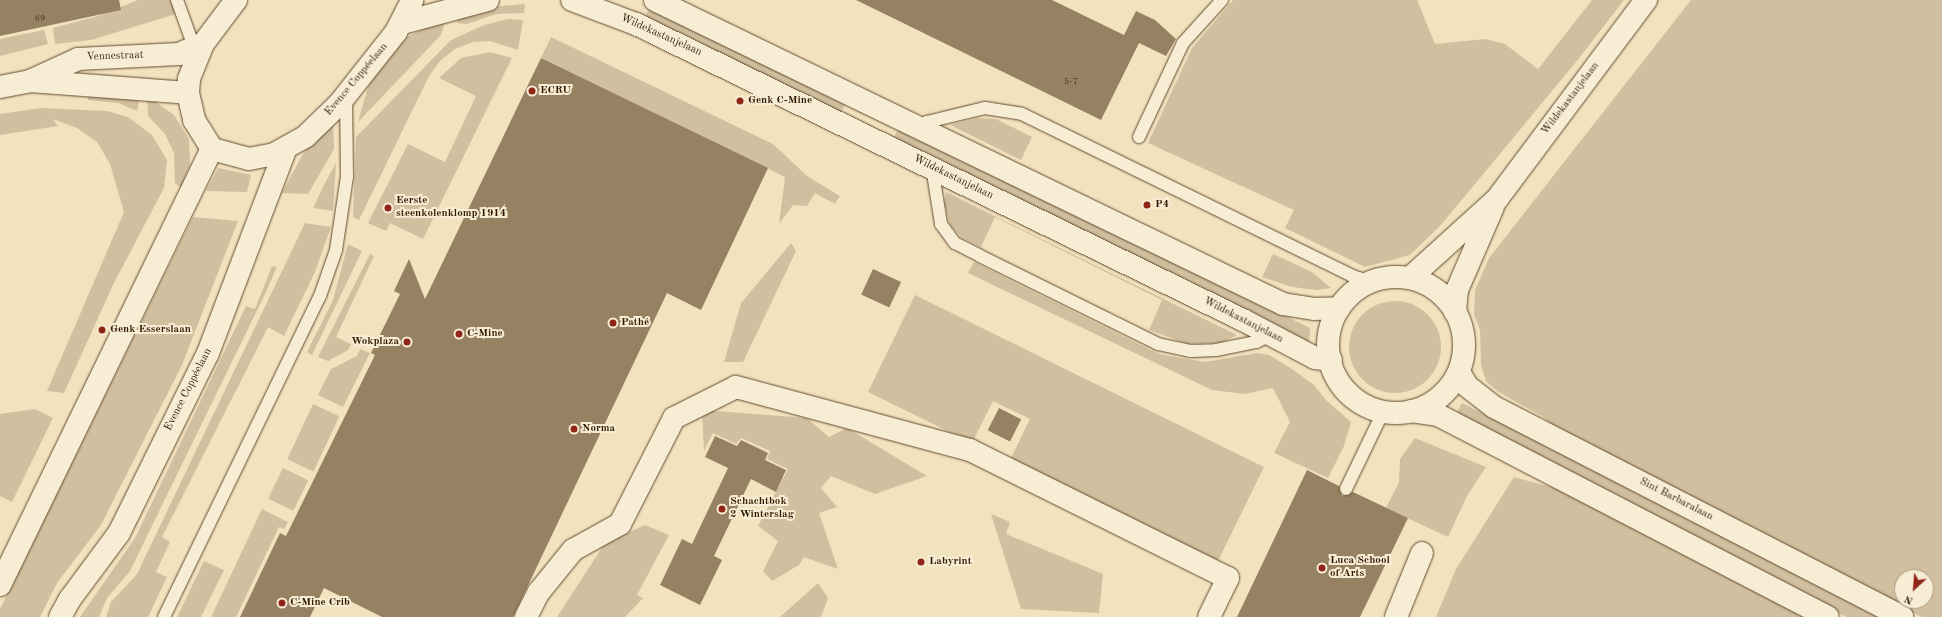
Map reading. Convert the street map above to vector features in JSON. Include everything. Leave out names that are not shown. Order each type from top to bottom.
[{"type":"street","points":[[0,584],[94,396],[212,149],[194,120],[188,93],[189,79],[199,46],[236,0]]},
{"type":"street","name":"Evence Coppéelaan","points":[[212,149],[249,159],[263,158],[286,148],[306,136],[346,96],[402,23],[412,0]]},
{"type":"street","points":[[402,23],[488,0]]},
{"type":"street","points":[[655,0],[1283,304],[1314,309],[1339,308]]},
{"type":"street","name":"Wildekastanjelaan","points":[[1456,312],[1442,295],[1410,278],[1497,199],[1646,0]]},
{"type":"street","name":"Wildekastanjelaan","points":[[582,2],[636,24],[932,167],[1315,358],[1331,360]]},
{"type":"street","name":"Vennestraat","points":[[0,87],[30,81],[78,59],[179,54],[199,46]]},
{"type":"street","name":"Vennestraat","points":[[30,81],[188,93]]},
{"type":"street","name":"Evence Coppéelaan","points":[[60,617],[70,599],[119,533],[208,353],[286,148]]},
{"type":"street","name":"Wildekastanjelaan","points":[[1459,372],[1463,342],[1456,312],[1457,290],[1497,199]]},
{"type":"street","points":[[1410,278],[1370,281],[1339,308],[1330,329],[1328,347],[1333,371],[1349,394],[1366,406],[1383,412],[1411,412],[1438,415],[1828,617]]},
{"type":"street","points":[[1411,412],[1436,400],[1459,372]]},
{"type":"street","name":"Sint Barbaralaan","points":[[1459,372],[1467,386],[1494,407],[1902,617]]},
{"type":"street","points":[[526,617],[539,592],[573,550],[620,524],[674,418],[736,387],[970,450],[1228,578],[1209,617]]},
{"type":"street","points":[[1396,617],[1422,553]]},
{"type":"lane","points":[[177,0],[199,46]]},
{"type":"lane","points":[[1140,137],[1183,43],[1222,0]]},
{"type":"lane","points":[[164,617],[320,296],[336,250],[347,176],[346,96]]},
{"type":"lane","points":[[918,128],[927,122],[985,108],[1022,114],[1352,276],[1370,281]]},
{"type":"lane","points":[[932,167],[941,224],[955,243],[980,256],[1158,344],[1191,351],[1216,350],[1256,342],[1271,335]]},
{"type":"lane","points":[[1346,489],[1383,412]]},
{"type":"shaded area","points":[[138,0],[170,0],[176,14],[91,40],[55,44],[53,28],[98,16]]},
{"type":"shaded area","points":[[1233,0],[1417,0],[1435,44],[1485,39],[1505,44],[1538,69],[1592,0],[1624,0],[1577,61],[1440,226],[1410,255],[1365,267],[1285,228],[1294,210],[1148,143],[1192,48]]},
{"type":"shaded area","points":[[1691,0],[1942,0],[1942,617],[1922,617],[1906,609],[1934,609],[1934,569],[1894,569],[1894,603],[1584,449],[1543,417],[1497,391],[1486,381],[1481,365],[1480,330],[1474,315],[1475,290],[1489,258]]},
{"type":"shaded area","points":[[525,4],[524,13],[496,14],[467,24],[457,23],[458,16],[491,7]]},
{"type":"shaded area","points":[[650,7],[846,103],[840,115],[644,20]]},
{"type":"shaded area","points":[[446,19],[441,35],[358,122],[370,80],[404,38]]},
{"type":"shaded area","points":[[508,19],[523,20],[518,50],[490,41],[473,42],[455,49],[440,61],[429,76],[359,220],[353,217],[356,137],[451,40],[484,25]]},
{"type":"shaded area","points":[[44,30],[48,44],[0,56],[0,39]]},
{"type":"shaded area","points":[[551,37],[773,144],[807,176],[840,196],[835,204],[815,193],[807,206],[793,205],[779,224],[785,177],[541,58]]},
{"type":"shaded area","points":[[490,52],[512,58],[423,239],[390,223],[386,231],[368,223],[408,144],[445,162],[476,96],[439,78],[461,58]]},
{"type":"shaded area","points":[[88,94],[140,94],[137,111],[118,103],[88,100]]},
{"type":"shaded area","points":[[147,96],[174,115],[189,139],[190,164],[181,188],[175,183],[174,153],[165,134],[148,116]]},
{"type":"shaded area","points":[[41,108],[107,111],[128,117],[152,135],[167,160],[164,188],[113,285],[64,393],[47,391],[124,212],[110,164],[97,142],[77,128],[53,119],[58,126],[0,135],[0,114]]},
{"type":"shaded area","points":[[977,118],[996,119],[1032,137],[1021,160],[950,125]]},
{"type":"shaded area","points":[[333,123],[334,149],[308,194],[282,193],[304,152]]},
{"type":"shaded area","points":[[899,128],[1310,328],[1309,344],[893,139]]},
{"type":"shaded area","points":[[336,163],[333,211],[313,208],[324,185]]},
{"type":"shaded area","points":[[218,168],[251,175],[247,192],[206,191]]},
{"type":"shaded area","points":[[946,192],[1237,335],[1221,343],[1188,344],[1149,330],[1162,300],[995,217],[981,247],[962,238],[950,225],[944,203]]},
{"type":"shaded area","points":[[193,217],[238,221],[182,365],[101,525],[57,583],[40,617],[0,617],[0,609]]},
{"type":"shaded area","points":[[305,223],[331,227],[315,272],[284,336],[268,327],[162,537],[170,542],[156,572],[167,577],[148,617],[106,617],[111,602],[137,574]]},
{"type":"shaded area","points":[[791,243],[796,251],[743,362],[724,362],[741,303]]},
{"type":"shaded area","points":[[348,244],[362,251],[312,355],[307,352],[333,300]]},
{"type":"shaded area","points":[[370,254],[374,256],[336,337],[351,344],[348,350],[328,361],[318,357]]},
{"type":"shaded area","points":[[1273,254],[1312,272],[1331,288],[1317,290],[1292,287],[1262,277]]},
{"type":"shaded area","points":[[974,262],[1159,354],[1205,362],[1257,353],[1269,355],[1292,369],[1314,385],[1326,400],[1351,422],[1344,446],[1328,478],[1274,453],[1290,422],[1273,388],[1245,394],[1212,390],[968,273]]},
{"type":"shaded area","points":[[272,266],[277,267],[266,292],[130,571],[107,598],[99,617],[80,617],[135,538],[246,306],[255,309]]},
{"type":"shaded area","points":[[915,295],[1264,467],[1218,561],[1010,460],[1030,419],[993,401],[972,443],[868,392]]},
{"type":"shaded area","points":[[1395,301],[1412,305],[1427,315],[1437,330],[1441,347],[1437,364],[1427,379],[1412,389],[1395,393],[1378,389],[1363,379],[1353,364],[1349,347],[1353,330],[1363,315],[1378,305]]},
{"type":"shaded area","points":[[360,349],[370,353],[343,407],[318,395],[331,369],[357,356]]},
{"type":"shaded area","points":[[1462,403],[1882,617],[1847,617],[1455,417]]},
{"type":"shaded area","points":[[313,404],[339,416],[314,472],[287,459]]},
{"type":"shaded area","points":[[35,409],[53,418],[12,502],[0,496],[0,414]]},
{"type":"shaded area","points":[[702,410],[807,418],[829,437],[847,428],[927,476],[875,494],[831,476],[821,488],[837,507],[819,513],[838,569],[804,557],[799,565],[772,581],[763,571],[778,541],[758,526],[788,469],[767,459],[770,451],[741,438],[736,444],[713,433],[704,451]]},
{"type":"shaded area","points":[[1415,438],[1486,467],[1467,496],[1448,537],[1386,508],[1399,482],[1400,459]]},
{"type":"shaded area","points":[[283,468],[308,480],[293,511],[268,499]]},
{"type":"shaded area","points":[[1514,477],[1562,490],[1812,617],[1436,617],[1456,569]]},
{"type":"shaded area","points":[[262,509],[288,522],[284,529],[279,527],[236,617],[211,617]]},
{"type":"shaded area","points":[[991,514],[1010,522],[1006,534],[1103,574],[1099,613],[1021,609]]},
{"type":"shaded area","points":[[645,525],[669,535],[637,595],[643,598],[625,617],[557,617],[605,543]]},
{"type":"shaded area","points":[[204,561],[224,570],[201,617],[177,617]]},
{"type":"shaded area","points":[[818,583],[828,598],[821,617],[780,617]]},
{"type":"building","points":[[0,0],[119,0],[121,10],[0,36]]},
{"type":"building","points":[[856,0],[1052,0],[1124,35],[1136,11],[1155,20],[1176,39],[1166,56],[1139,43],[1101,120]]},
{"type":"building","name":"C-Mine","points":[[541,58],[768,168],[701,310],[667,293],[513,617],[382,617],[324,588],[310,617],[240,617],[280,533],[286,536],[375,355],[371,353],[400,294],[394,291],[409,259],[425,299]]},
{"type":"building","points":[[873,269],[901,282],[889,307],[861,294]]},
{"type":"building","points":[[999,408],[1021,419],[1010,442],[988,430]]},
{"type":"building","name":"Schachtbok 2 Winterslag","points":[[715,436],[737,446],[741,440],[768,453],[765,460],[786,470],[776,492],[751,479],[714,556],[722,560],[700,605],[660,585],[682,539],[692,544],[728,468],[705,457]]},
{"type":"building","name":"Luca School of Arts","points":[[1307,470],[1339,486],[1342,496],[1353,492],[1408,518],[1360,617],[1237,617]]},
{"type":"place","name":"ECRU","points":[[532,91]]},
{"type":"place","name":"Genk C-Mine","points":[[740,101]]},
{"type":"place","name":"P4","points":[[1147,205]]},
{"type":"place","name":"Eerste steenkolenklomp 1914","points":[[388,208]]},
{"type":"place","name":"Pathé","points":[[613,323]]},
{"type":"place","name":"Genk Esserslaan","points":[[102,330]]},
{"type":"place","name":"C-Mine","points":[[459,334]]},
{"type":"place","name":"Wokplaza","points":[[407,342]]},
{"type":"place","name":"Norma","points":[[574,429]]},
{"type":"place","name":"Schachtbok 2 Winterslag","points":[[722,509]]},
{"type":"place","name":"Labyrint","points":[[921,562]]},
{"type":"place","name":"Luca School of Arts","points":[[1322,568]]},
{"type":"place","name":"C-Mine Crib","points":[[282,603]]}]
